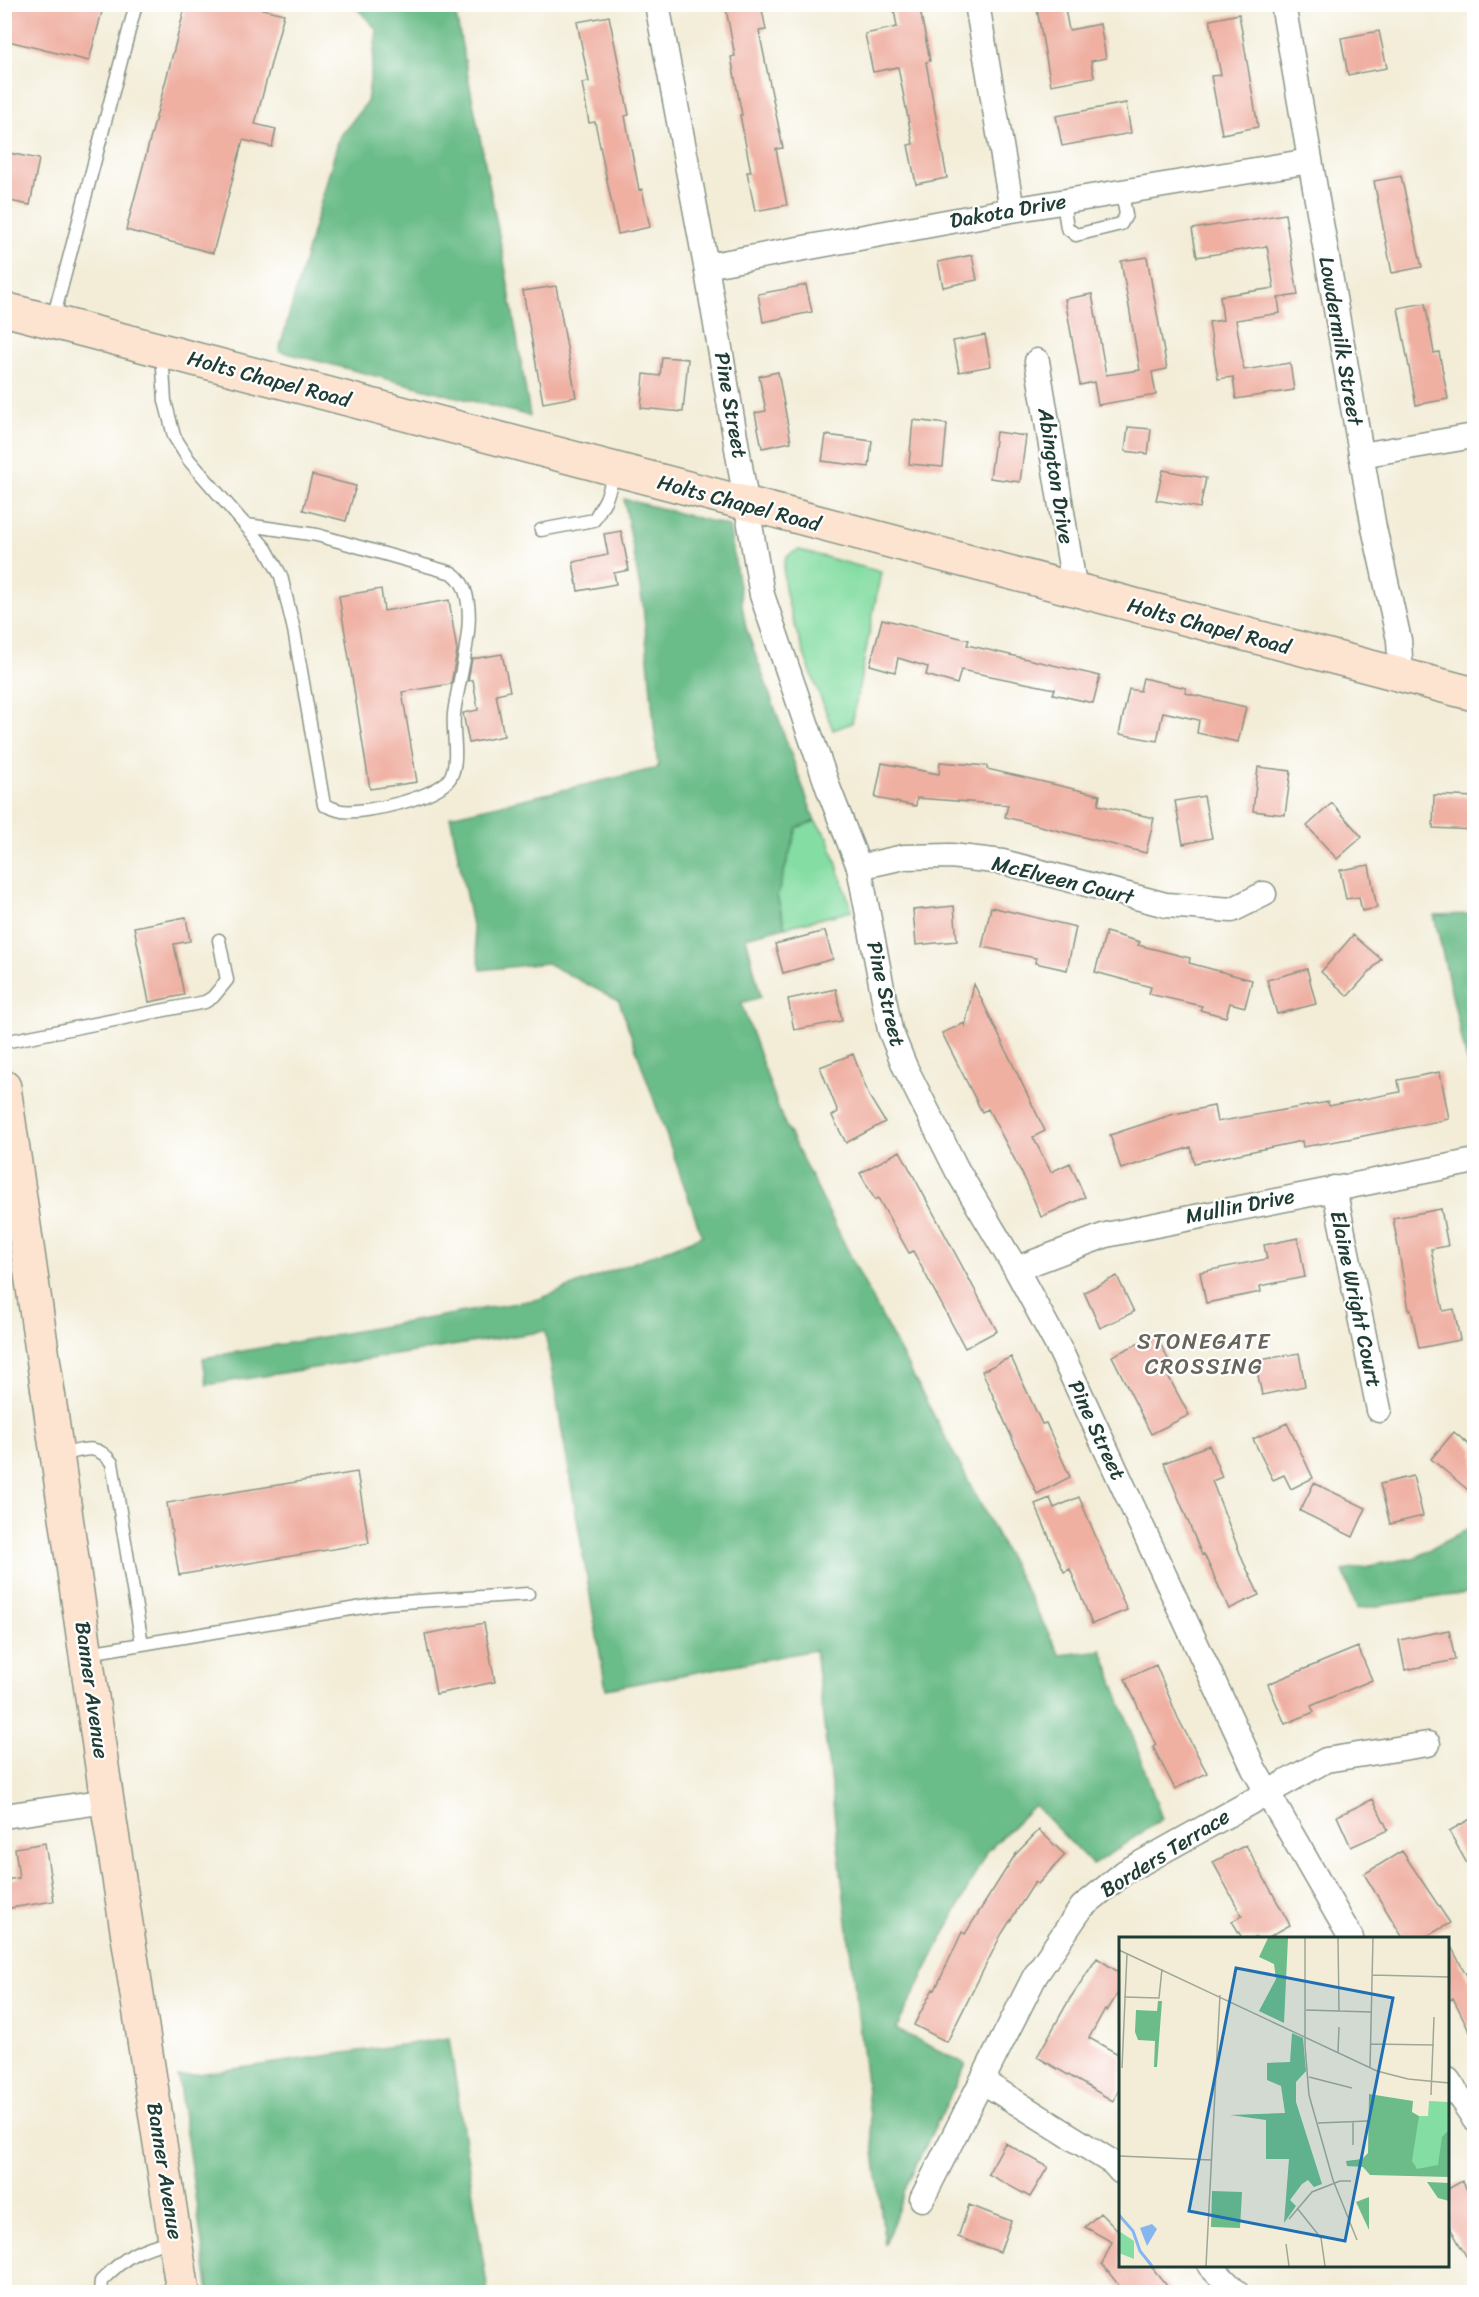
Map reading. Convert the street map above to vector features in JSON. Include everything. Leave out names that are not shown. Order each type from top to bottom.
[{"type":"street","name":"Pine Street","points":[[657,4],[749,505],[762,595],[826,780],[859,867],[890,1030],[905,1067],[957,1170],[1016,1269],[1061,1352],[1254,1768],[1350,1937]]},
{"type":"street","points":[[977,4],[1012,210]]},
{"type":"street","name":"Lowdermilk Street","points":[[1282,4],[1374,528],[1399,640],[1401,676]]},
{"type":"street","name":"Dakota Drive","points":[[706,266],[1012,210],[1310,161]]},
{"type":"street","name":"Holts Chapel Road","points":[[4,309],[1474,694]]},
{"type":"street","name":"Abington Drive","points":[[1037,361],[1075,591]]},
{"type":"street","points":[[1361,455],[1474,436]]},
{"type":"street","name":"McElveen Court","points":[[859,867],[904,857],[951,856],[1003,862],[1166,905],[1232,910],[1264,894]]},
{"type":"street","name":"Banner Avenue","points":[[4,1087],[21,1232],[59,1455],[107,1801],[183,2292]]},
{"type":"street","name":"Mullin Drive","points":[[1016,1269],[1106,1235],[1470,1162]]},
{"type":"street","name":"Elaine Wright Court","points":[[1334,1188],[1379,1410]]},
{"type":"street","name":"Borders Terrace","points":[[922,2199],[1035,1976],[1082,1906],[1125,1872],[1326,1760],[1428,1744]]},
{"type":"street","points":[[4,1816],[107,1801]]},
{"type":"street","points":[[982,2081],[1113,2163],[1119,2170]]},
{"type":"street","points":[[1449,2081],[1474,2118]]},
{"type":"street","points":[[1212,2267],[1236,2292]]},
{"type":"lane","points":[[52,322],[136,4]]},
{"type":"lane","points":[[1063,202],[1067,228],[1076,235],[1121,224],[1126,215],[1122,192]]},
{"type":"lane","points":[[162,351],[165,401],[174,436],[189,460],[266,549],[281,576],[294,630],[324,805],[342,811],[388,806],[430,793],[449,779],[453,767],[454,714],[467,642],[467,594],[459,578],[452,573],[317,535],[247,525]]},
{"type":"lane","points":[[540,530],[594,520],[606,499],[615,470]]},
{"type":"lane","points":[[4,1042],[205,1002],[213,997],[227,980],[219,940]]},
{"type":"lane","points":[[59,1455],[94,1449],[103,1452],[112,1463],[142,1644]]},
{"type":"lane","points":[[87,1653],[387,1603],[528,1594]]},
{"type":"lane","points":[[100,2292],[101,2281],[125,2257],[148,2246],[175,2240]]},
{"type":"green space","points":[[354,5],[454,5],[504,260],[530,416],[279,351],[339,138],[367,102],[377,30]]},
{"type":"green space","points":[[624,499],[729,526],[746,628],[815,821],[797,828],[777,896],[785,927],[746,937],[761,997],[741,1003],[782,1118],[862,1279],[1060,1655],[1102,1650],[1162,1819],[1093,1865],[1034,1805],[986,1853],[896,2029],[966,2064],[908,2182],[885,2245],[815,1650],[606,1689],[545,1331],[207,1385],[203,1358],[539,1299],[702,1236],[619,1001],[547,963],[481,970],[450,816],[658,768],[643,605]]},
{"type":"green space","points":[[799,550],[881,572],[852,723],[833,730],[794,624],[784,581],[786,559]]},
{"type":"green space","points":[[815,821],[828,837],[852,911],[785,927],[777,896],[797,827]]},
{"type":"green space","points":[[1474,914],[1474,1093],[1434,915]]},
{"type":"green space","points":[[1474,1525],[1474,1592],[1357,1609],[1343,1571],[1417,1557]]},
{"type":"green space","points":[[449,2038],[488,2292],[209,2292],[178,2077]]},
{"type":"building","points":[[4,4],[104,4],[89,61],[4,40]]},
{"type":"building","points":[[186,4],[263,4],[262,9],[284,14],[255,124],[276,129],[272,147],[243,140],[213,253],[126,230]]},
{"type":"building","points":[[725,4],[761,4],[766,30],[759,31],[783,148],[776,149],[787,205],[755,211],[747,172],[751,172],[731,57],[735,56]]},
{"type":"building","points":[[893,4],[919,4],[930,61],[926,62],[947,178],[916,184],[908,145],[913,144],[898,67],[873,72],[865,34],[897,27]]},
{"type":"building","points":[[1036,4],[1064,4],[1069,30],[1100,24],[1106,58],[1091,61],[1094,77],[1051,85]]},
{"type":"building","points":[[1239,14],[1258,127],[1222,134],[1211,76],[1221,75],[1210,20]]},
{"type":"building","points":[[609,16],[629,115],[625,116],[639,190],[642,189],[650,227],[618,234],[595,122],[589,123],[582,83],[589,82],[577,22]]},
{"type":"building","points":[[1379,31],[1387,68],[1348,75],[1341,38]]},
{"type":"building","points":[[1126,103],[1131,133],[1062,146],[1056,116]]},
{"type":"building","points":[[4,152],[39,159],[30,205],[4,200]]},
{"type":"building","points":[[1401,176],[1422,267],[1392,273],[1374,181]]},
{"type":"building","points":[[1285,214],[1298,295],[1278,298],[1280,313],[1236,320],[1244,370],[1290,363],[1294,390],[1236,399],[1233,377],[1218,379],[1209,322],[1223,320],[1220,296],[1274,288],[1267,246],[1197,257],[1192,229]]},
{"type":"building","points":[[972,255],[977,280],[943,287],[938,262]]},
{"type":"building","points":[[1147,257],[1167,369],[1152,372],[1156,395],[1098,405],[1094,382],[1080,385],[1065,299],[1092,294],[1106,375],[1140,370],[1121,261]]},
{"type":"building","points":[[806,285],[812,312],[763,322],[758,294]]},
{"type":"building","points":[[556,286],[576,397],[543,403],[523,291]]},
{"type":"building","points":[[1425,303],[1434,353],[1439,352],[1448,399],[1416,405],[1398,308]]},
{"type":"building","points":[[985,335],[991,366],[959,372],[953,341]]},
{"type":"building","points":[[662,357],[688,359],[683,412],[641,408],[644,374],[660,376]]},
{"type":"building","points":[[778,372],[791,442],[762,448],[755,413],[766,411],[759,376]]},
{"type":"building","points":[[913,420],[947,424],[943,467],[909,464]]},
{"type":"building","points":[[1128,427],[1151,429],[1148,454],[1125,451]]},
{"type":"building","points":[[996,432],[1026,436],[1020,482],[990,478]]},
{"type":"building","points":[[826,435],[872,441],[869,467],[822,461]]},
{"type":"building","points":[[1163,470],[1206,478],[1200,508],[1156,500]]},
{"type":"building","points":[[312,475],[356,486],[346,521],[303,510]]},
{"type":"building","points":[[621,531],[629,570],[614,573],[616,584],[578,591],[573,562],[608,555],[604,534]]},
{"type":"building","points":[[381,589],[384,611],[449,600],[457,651],[451,684],[402,692],[417,782],[370,789],[339,596]]},
{"type":"building","points":[[882,619],[969,640],[967,645],[1100,676],[1093,703],[1053,694],[1055,689],[961,670],[957,684],[926,675],[928,667],[898,658],[895,672],[870,665]]},
{"type":"building","points":[[502,654],[510,691],[496,694],[504,736],[469,743],[463,713],[478,710],[473,680],[468,681],[472,659]]},
{"type":"building","points":[[1143,678],[1186,688],[1185,693],[1246,707],[1238,742],[1197,733],[1199,720],[1163,712],[1157,741],[1119,734],[1129,689],[1140,691]]},
{"type":"building","points":[[940,762],[987,766],[987,769],[1100,795],[1098,805],[1154,818],[1146,853],[1005,817],[1008,805],[917,798],[916,806],[875,798],[882,763],[939,774]]},
{"type":"building","points":[[1258,767],[1291,771],[1285,815],[1253,811]]},
{"type":"building","points":[[1434,795],[1474,797],[1474,830],[1433,828]]},
{"type":"building","points":[[1204,796],[1212,838],[1183,844],[1175,801]]},
{"type":"building","points":[[1332,803],[1362,837],[1337,859],[1307,826]]},
{"type":"building","points":[[1369,865],[1377,908],[1362,911],[1359,897],[1346,899],[1340,870]]},
{"type":"building","points":[[954,906],[957,941],[916,945],[913,910]]},
{"type":"building","points":[[991,907],[1076,927],[1067,970],[1035,963],[1036,958],[982,947]]},
{"type":"building","points":[[186,917],[190,941],[174,944],[184,995],[149,1002],[134,927]]},
{"type":"building","points":[[825,931],[833,959],[783,973],[775,944]]},
{"type":"building","points":[[1106,932],[1140,942],[1138,945],[1190,958],[1189,963],[1252,980],[1245,1007],[1230,1003],[1226,1017],[1200,1010],[1202,1006],[1149,994],[1151,987],[1095,972]]},
{"type":"building","points":[[1353,935],[1381,959],[1348,996],[1321,972]]},
{"type":"building","points":[[1307,969],[1316,1004],[1277,1014],[1267,980]]},
{"type":"building","points":[[974,984],[1045,1131],[1033,1137],[1051,1172],[1070,1163],[1085,1197],[1041,1217],[1027,1183],[988,1109],[982,1112],[942,1033],[965,1023],[965,1027]]},
{"type":"building","points":[[836,989],[842,1021],[794,1030],[788,999]]},
{"type":"building","points":[[853,1054],[869,1096],[885,1122],[846,1143],[832,1116],[838,1112],[820,1067]]},
{"type":"building","points":[[1440,1072],[1449,1119],[1348,1139],[1303,1147],[1302,1141],[1194,1163],[1191,1147],[1121,1169],[1110,1135],[1174,1114],[1214,1106],[1217,1122],[1328,1102],[1329,1106],[1400,1092],[1398,1080]]},
{"type":"building","points":[[900,1151],[997,1331],[965,1348],[913,1251],[909,1253],[878,1198],[875,1200],[860,1173]]},
{"type":"building","points":[[1441,1209],[1448,1246],[1431,1249],[1443,1311],[1454,1309],[1460,1340],[1419,1348],[1411,1309],[1409,1310],[1393,1218]]},
{"type":"building","points":[[1298,1238],[1305,1277],[1260,1286],[1261,1292],[1206,1303],[1200,1272],[1267,1259],[1264,1245]]},
{"type":"building","points":[[1117,1276],[1134,1312],[1100,1328],[1084,1292]]},
{"type":"building","points":[[1156,1335],[1171,1365],[1164,1368],[1189,1415],[1151,1434],[1112,1356]]},
{"type":"building","points":[[1299,1353],[1305,1386],[1262,1395],[1255,1361]]},
{"type":"building","points":[[1011,1357],[1042,1424],[1046,1423],[1070,1477],[1037,1494],[982,1371]]},
{"type":"building","points":[[1287,1423],[1313,1478],[1291,1489],[1284,1475],[1273,1480],[1253,1439]]},
{"type":"building","points":[[1454,1432],[1474,1449],[1474,1495],[1431,1459]]},
{"type":"building","points":[[1209,1445],[1222,1477],[1212,1481],[1243,1561],[1259,1595],[1229,1609],[1204,1554],[1202,1555],[1164,1463]]},
{"type":"building","points":[[357,1472],[369,1543],[179,1575],[167,1503]]},
{"type":"building","points":[[1413,1476],[1423,1516],[1390,1524],[1380,1484]]},
{"type":"building","points":[[1314,1483],[1366,1508],[1353,1537],[1300,1511]]},
{"type":"building","points":[[1079,1497],[1127,1610],[1092,1624],[1070,1569],[1064,1572],[1035,1504],[1050,1498],[1054,1508]]},
{"type":"building","points":[[484,1623],[495,1682],[436,1694],[425,1634]]},
{"type":"building","points":[[1449,1630],[1455,1660],[1405,1670],[1399,1640]]},
{"type":"building","points":[[1358,1647],[1372,1680],[1311,1706],[1314,1712],[1285,1724],[1268,1684]]},
{"type":"building","points":[[1156,1665],[1178,1718],[1207,1773],[1175,1789],[1153,1747],[1156,1745],[1125,1679]]},
{"type":"building","points":[[1373,1799],[1388,1830],[1351,1847],[1337,1816]]},
{"type":"building","points":[[1474,1817],[1474,1876],[1449,1831]]},
{"type":"building","points":[[1039,1830],[1065,1855],[1038,1884],[1035,1882],[1001,1935],[947,2042],[914,2025],[933,1989],[935,1990],[962,1932],[965,1934],[1015,1855]]},
{"type":"building","points":[[45,1843],[54,1901],[4,1909],[4,1880],[19,1878],[15,1848]]},
{"type":"building","points":[[1246,1845],[1290,1925],[1269,1937],[1241,1937],[1232,1921],[1242,1916],[1213,1862]]},
{"type":"building","points":[[1402,1851],[1450,1923],[1426,1937],[1402,1937],[1364,1874]]},
{"type":"building","points":[[1449,1943],[1474,1989],[1474,2040],[1453,1998],[1449,2000]]},
{"type":"building","points":[[1097,1958],[1119,1972],[1119,1992],[1107,2011],[1105,2009],[1089,2038],[1119,2054],[1119,2090],[1113,2101],[1037,2057],[1069,2000]]},
{"type":"building","points":[[1005,2143],[1048,2167],[1030,2197],[988,2174]]},
{"type":"building","points":[[1462,2181],[1474,2203],[1474,2270],[1449,2226],[1449,2188]]},
{"type":"building","points":[[969,2205],[1011,2221],[1000,2252],[958,2237]]},
{"type":"building","points":[[1100,2213],[1117,2230],[1119,2225],[1119,2267],[1152,2267],[1172,2292],[1124,2292],[1102,2264],[1112,2242],[1085,2227]]},
{"type":"district","name":"STONEGATE CROSSING","points":[[1204,1354]]}]
